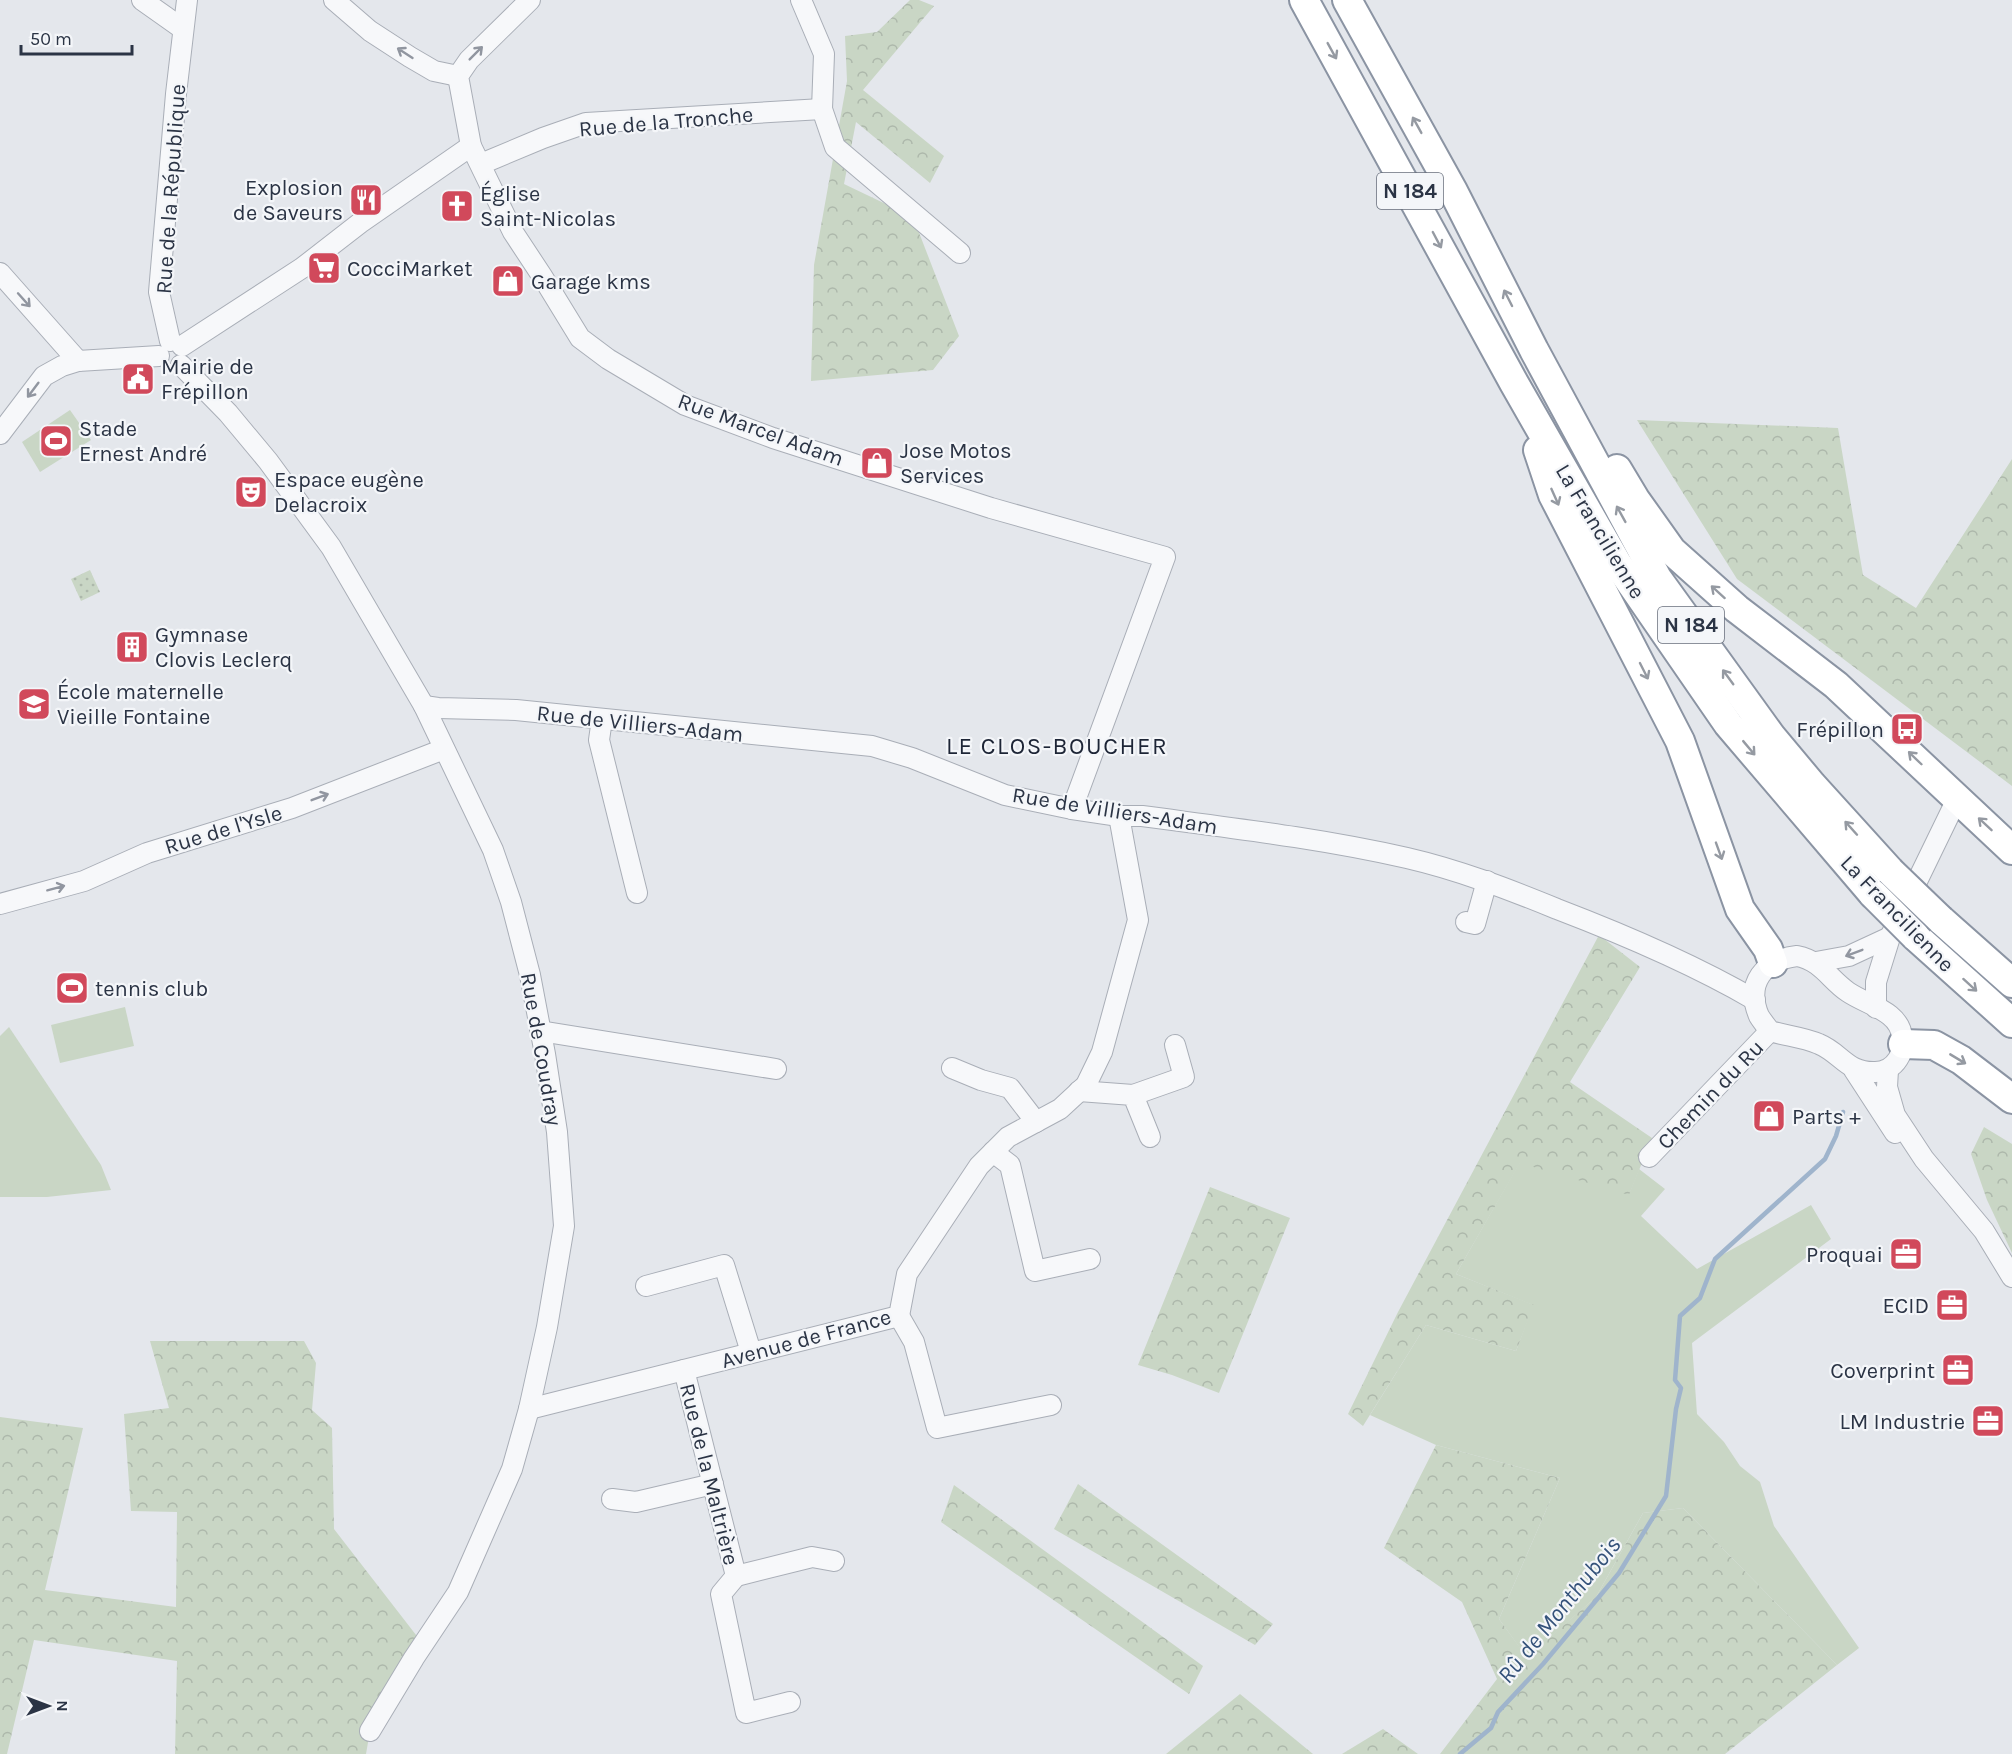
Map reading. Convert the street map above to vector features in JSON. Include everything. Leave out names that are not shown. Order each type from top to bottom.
[{"type":"highway","name":"La Francilienne","points":[[1304,0],[1514,383],[1617,564],[1728,724],[1873,894],[1902,936],[2012,1023]]},
{"type":"highway","name":"La Francilienne","points":[[1347,0],[1453,190],[1534,350],[1657,578],[1771,736],[1812,785],[1890,871],[2012,983]]},
{"type":"highway","points":[[1534,350],[1569,390],[1635,499],[1672,551],[1737,609],[1836,685],[2012,850]]},
{"type":"highway","points":[[1514,383],[1553,495],[1680,741],[1740,909],[1768,950],[1766,969]]},
{"type":"highway","points":[[1903,1044],[1934,1045],[1961,1060],[2012,1099]]},
{"type":"street","points":[[142,0],[183,29]]},
{"type":"street","name":"Rue de la République","points":[[173,352],[159,292],[187,0]]},
{"type":"street","points":[[334,0],[370,31],[410,57],[434,71],[458,76],[469,60],[530,0]]},
{"type":"street","points":[[801,0],[824,54],[822,109],[835,147],[960,253]]},
{"type":"street","name":"Rue Marcel Adam","points":[[458,76],[471,146],[513,232],[580,338],[608,359],[686,405],[773,438],[991,508],[1166,556],[1072,809]]},
{"type":"street","name":"Rue de la Tronche","points":[[481,164],[586,123],[822,109]]},
{"type":"street","points":[[0,434],[44,376],[62,366],[78,361],[173,352],[302,268],[360,223],[471,146]]},
{"type":"street","points":[[0,273],[78,361]]},
{"type":"street","name":"Rue de Coudray","points":[[173,352],[268,461],[331,547],[424,706],[493,850],[511,902],[522,938],[557,1132],[564,1226],[548,1327],[512,1469],[458,1592],[414,1658],[370,1731]]},
{"type":"street","name":"Rue de Villiers-Adam","points":[[424,706],[516,710],[872,746],[912,758],[1005,795],[1119,816],[1142,816],[1323,841],[1408,858],[1487,881],[1606,928],[1725,982],[1755,1000]]},
{"type":"street","points":[[602,718],[599,740],[637,893]]},
{"type":"street","name":"Rue de l'Ysle","points":[[0,904],[84,881],[147,853],[292,808],[444,749]]},
{"type":"street","points":[[1876,1008],[1876,982],[1902,936],[1958,799]]},
{"type":"street","name":"Avenue de France","points":[[529,1409],[899,1316],[907,1274],[979,1166],[1008,1137],[1060,1109],[1086,1085],[1102,1052],[1138,920],[1119,816]]},
{"type":"street","points":[[1466,922],[1475,924],[1487,881]]},
{"type":"street","points":[[1816,962],[1850,956],[1902,936]]},
{"type":"street","points":[[1725,982],[1766,969],[1784,957],[1797,956],[1816,962],[1847,992],[1894,1018],[1902,1029],[1903,1044],[1898,1060],[1888,1070],[1876,1072],[1854,1070]]},
{"type":"street","points":[[1766,969],[1755,987],[1755,1000],[1759,1016],[1770,1031],[1821,1045],[1854,1070],[1892,1130],[1924,1158]]},
{"type":"street","points":[[540,1031],[776,1069]]},
{"type":"street","name":"Chemin du Ru","points":[[1649,1157],[1770,1031]]},
{"type":"street","points":[[1079,1091],[1133,1095],[1184,1077],[1175,1045]]},
{"type":"street","points":[[952,1068],[981,1080],[1010,1088],[1036,1122]]},
{"type":"street","points":[[1888,1070],[1887,1087],[1895,1115],[1924,1158],[1984,1232],[2012,1277]]},
{"type":"street","points":[[1133,1095],[1150,1137]]},
{"type":"street","points":[[993,1152],[1010,1166],[1035,1271],[1090,1259]]},
{"type":"street","points":[[646,1286],[724,1265],[751,1352]]},
{"type":"street","points":[[899,1316],[914,1342],[937,1428],[1051,1405]]},
{"type":"street","name":"Rue de la Maltrière","points":[[684,1370],[736,1576],[721,1594],[746,1713],[790,1702]]},
{"type":"street","points":[[612,1500],[636,1502],[713,1484]]},
{"type":"street","points":[[736,1576],[812,1557],[834,1561]]},
{"type":"green space","points":[[910,0],[919,0],[934,6],[863,90],[944,156],[930,183],[856,122],[844,184],[913,217],[959,336],[933,370],[811,381],[814,265],[847,81],[845,36],[877,32]]},
{"type":"green space","name":"Stade Ernest André","points":[[70,410],[91,440],[40,472],[22,442]]},
{"type":"green space","points":[[1637,420],[1838,428],[1863,575],[1916,608],[2012,459],[2012,786],[1737,579]]},
{"type":"green space","points":[[90,570],[100,592],[81,601],[71,579]]},
{"type":"green space","points":[[1599,935],[1640,967],[1570,1082],[1652,1138],[1629,1195],[1520,1163],[1456,1274],[1534,1305],[1516,1351],[1426,1325],[1363,1426],[1348,1414],[1398,1312]]},
{"type":"green space","points":[[125,1007],[134,1046],[60,1063],[51,1025]]},
{"type":"green space","points":[[9,1027],[101,1165],[111,1190],[47,1197],[0,1197],[0,1036]]},
{"type":"green space","points":[[1984,1127],[2012,1144],[2012,1253],[1987,1200],[1971,1154]]},
{"type":"green space","points":[[1520,1162],[1629,1194],[1639,1169],[1665,1189],[1641,1216],[1697,1269],[1811,1205],[1831,1239],[1692,1343],[1697,1414],[1724,1442],[1740,1466],[1760,1482],[1774,1526],[1859,1648],[1837,1665],[1683,1508],[1643,1513],[1596,1597],[1527,1658],[1499,1619],[1560,1478],[1436,1445],[1370,1415],[1426,1325],[1516,1351],[1533,1305],[1456,1274]]},
{"type":"green space","points":[[1210,1187],[1290,1218],[1219,1393],[1138,1365]]},
{"type":"green space","points":[[150,1341],[304,1341],[316,1363],[312,1410],[332,1428],[334,1529],[423,1644],[370,1731],[366,1754],[175,1754],[177,1661],[34,1640],[7,1754],[0,1754],[0,1417],[83,1428],[45,1590],[176,1607],[177,1512],[131,1511],[124,1414],[169,1408]]},
{"type":"green space","points":[[1436,1445],[1560,1478],[1499,1619],[1527,1657],[1596,1597],[1643,1513],[1683,1508],[1837,1665],[1725,1754],[1440,1754],[1497,1679],[1462,1602],[1384,1548]]},
{"type":"green space","points":[[1078,1484],[1273,1624],[1255,1645],[1054,1529]]},
{"type":"green space","points":[[954,1485],[1203,1666],[1189,1694],[941,1522]]},
{"type":"green space","points":[[1240,1694],[1313,1754],[1166,1754]]},
{"type":"green space","points":[[1383,1729],[1418,1754],[1342,1754]]},
{"type":"waterway","name":"Rû de Monthubois","points":[[1460,1754],[1491,1728],[1498,1712],[1543,1664],[1619,1573],[1666,1496],[1676,1409],[1681,1388],[1675,1380],[1680,1316],[1700,1298],[1715,1259],[1825,1159],[1836,1136],[1843,1112]]},
{"type":"place","name":"Explosion de Saveurs","points":[[366,200]]},
{"type":"place","name":"Église Saint-Nicolas","points":[[457,206]]},
{"type":"place","name":"CocciMarket","points":[[324,268]]},
{"type":"place","name":"Garage kms","points":[[508,281]]},
{"type":"place","name":"Mairie de Frépillon","points":[[138,379]]},
{"type":"place","name":"Stade Ernest André","points":[[56,441]]},
{"type":"place","name":"Jose Motos Services","points":[[877,463]]},
{"type":"place","name":"Espace eugène Delacroix","points":[[251,492]]},
{"type":"place","name":"Gymnase Clovis Leclerq","points":[[132,647]]},
{"type":"place","name":"École maternelle Vieille Fontaine","points":[[34,704]]},
{"type":"place","name":"Frépillon","points":[[1907,729]]},
{"type":"place","name":"tennis club","points":[[72,988]]},
{"type":"place","name":"Parts +","points":[[1769,1116]]},
{"type":"place","name":"Proquai","points":[[1906,1254]]},
{"type":"place","name":"ECID","points":[[1952,1305]]},
{"type":"place","name":"Coverprint","points":[[1958,1370]]},
{"type":"place","name":"LM Industrie","points":[[1988,1421]]},
{"type":"district","name":"LE CLOS-BOUCHER","points":[[1057,746]]}]
